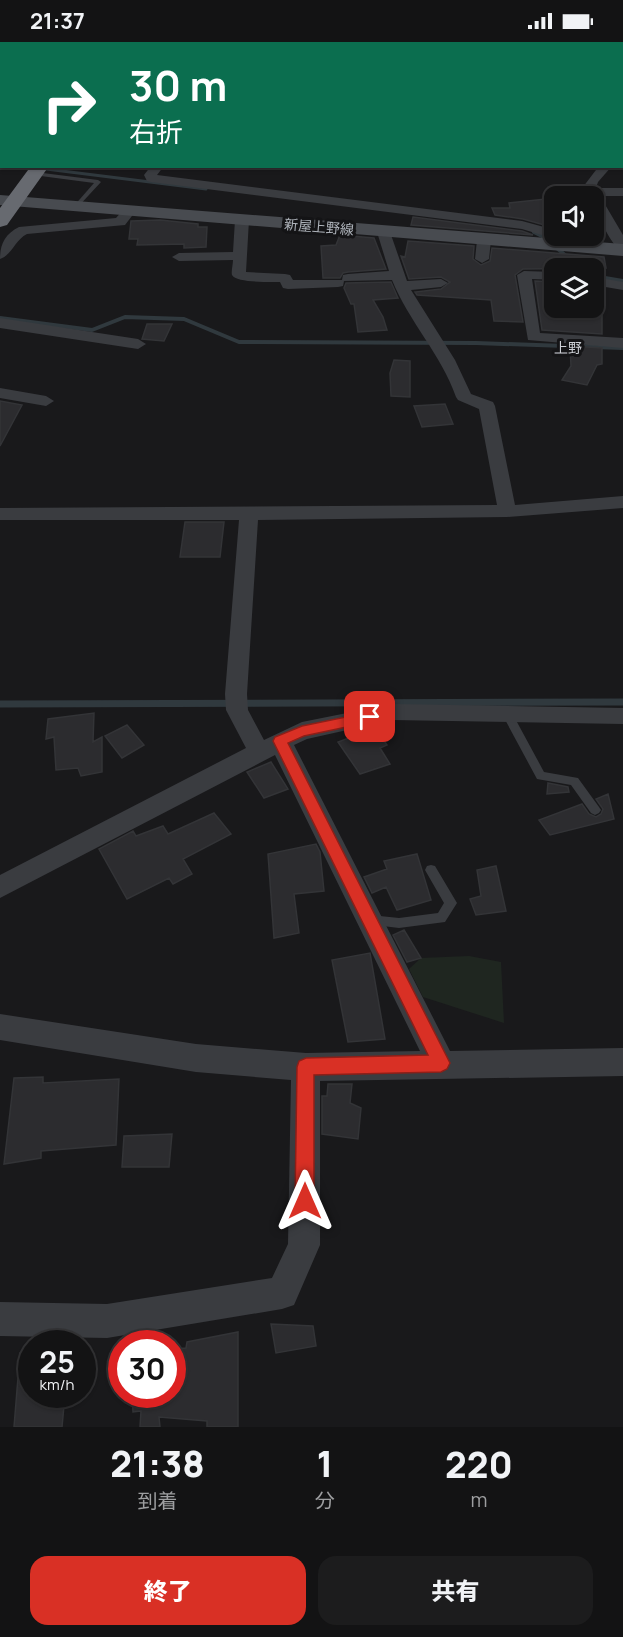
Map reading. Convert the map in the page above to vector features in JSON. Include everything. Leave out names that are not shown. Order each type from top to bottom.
[{"type":"highway","points":[[0,221],[5,202],[34,169]]},
{"type":"main road","name":"新屋上野線","points":[[5,202],[384,232],[483,249],[544,246]]},
{"type":"main road","name":"新屋上野線","points":[[578,246],[623,249]]},
{"type":"street","points":[[156,168],[150,175],[151,178],[522,225],[544,231]]},
{"type":"street","points":[[590,186],[604,168]]},
{"type":"street","points":[[604,194],[623,192]]},
{"type":"street","points":[[0,255],[16,234],[24,230],[120,222],[129,212]]},
{"type":"street","points":[[604,215],[623,249]]},
{"type":"street","points":[[242,220],[239,274],[245,276],[285,278],[288,285],[400,280],[441,283]]},
{"type":"street","points":[[384,232],[410,303],[458,377],[464,397],[487,406],[507,511]]},
{"type":"street","points":[[179,257],[239,256]]},
{"type":"street","points":[[544,276],[524,275],[532,337],[623,343]]},
{"type":"street","points":[[604,283],[623,286]]},
{"type":"street","points":[[0,323],[138,344]]},
{"type":"street","points":[[0,393],[46,401]]},
{"type":"street","points":[[0,514],[507,511],[623,502]]},
{"type":"street","points":[[249,514],[236,694],[237,710],[269,746],[369,920],[441,1063]]},
{"type":"street","points":[[0,887],[269,746],[302,731],[393,712],[623,716]]},
{"type":"street","points":[[0,1027],[196,1058],[306,1067],[441,1063],[623,1062]]},
{"type":"street","points":[[0,1319],[107,1321],[282,1293],[304,1245],[306,1067]]},
{"type":"lane","points":[[34,169],[98,182],[76,207]]},
{"type":"lane","points":[[507,714],[541,776],[574,781],[595,810]]},
{"type":"lane","points":[[369,920],[399,923],[441,918],[451,903],[431,870]]},
{"type":"shaded area","points":[[469,956],[501,962],[504,1023],[423,997],[409,969],[421,958]]},
{"type":"building","points":[[544,199],[544,225],[495,215],[492,208],[510,208],[509,203]]},
{"type":"building","points":[[413,217],[522,231],[533,235],[411,225]]},
{"type":"building","points":[[160,220],[207,227],[206,247],[184,248],[184,244],[137,245],[138,239],[129,239],[131,221]]},
{"type":"building","points":[[340,235],[374,238],[386,269],[348,272],[343,273],[340,278],[323,278],[321,246],[336,245]]},
{"type":"building","points":[[408,241],[474,246],[473,259],[481,265],[490,261],[492,248],[604,257],[606,268],[604,268],[604,258],[544,258],[544,269],[523,269],[515,275],[523,322],[494,321],[491,300],[417,295],[415,292],[441,289],[450,282],[441,277],[409,279],[401,256],[405,257]]},
{"type":"building","points":[[535,281],[544,281],[544,318],[602,318],[602,334],[542,330]]},
{"type":"building","points":[[391,282],[398,298],[373,300],[383,317],[387,330],[358,332],[354,304],[351,304],[344,288],[346,283]]},
{"type":"building","points":[[147,324],[172,324],[164,341],[142,339]]},
{"type":"building","points":[[570,346],[602,348],[602,364],[597,365],[587,385],[562,380],[571,366]]},
{"type":"building","points":[[394,360],[410,361],[410,397],[391,396],[390,373]]},
{"type":"building","points":[[0,401],[22,405],[0,446]]},
{"type":"building","points":[[445,404],[453,424],[422,427],[414,406]]},
{"type":"building","points":[[185,522],[224,522],[220,557],[180,557]]},
{"type":"building","points":[[94,713],[93,742],[102,737],[102,772],[81,776],[78,768],[56,770],[54,737],[46,739],[48,719]]},
{"type":"building","points":[[127,725],[144,745],[122,758],[105,736]]},
{"type":"building","points":[[375,728],[387,745],[380,748],[390,764],[360,774],[338,742]]},
{"type":"building","points":[[271,762],[288,789],[264,798],[247,772]]},
{"type":"building","points":[[548,783],[568,787],[569,792],[547,794]]},
{"type":"building","points":[[608,794],[614,819],[550,835],[539,820],[582,804],[589,814],[596,817],[603,809],[596,799]]},
{"type":"building","points":[[214,813],[231,834],[183,859],[192,874],[173,884],[169,878],[127,899],[99,849],[133,831],[136,836],[163,826],[168,834]]},
{"type":"building","points":[[316,844],[320,852],[324,891],[294,894],[299,933],[274,938],[268,854]]},
{"type":"building","points":[[417,854],[431,900],[397,910],[386,887],[372,893],[364,877],[387,869],[384,861]]},
{"type":"building","points":[[496,866],[506,911],[476,915],[470,899],[481,896],[477,870]]},
{"type":"building","points":[[404,930],[421,958],[407,962],[393,935]]},
{"type":"building","points":[[370,953],[385,1039],[348,1042],[332,960]]},
{"type":"building","points":[[43,1077],[43,1083],[119,1079],[116,1145],[41,1151],[41,1158],[4,1164],[14,1078]]},
{"type":"building","points":[[328,1084],[352,1084],[350,1103],[361,1108],[358,1139],[322,1134],[322,1096],[327,1096]]},
{"type":"building","points":[[172,1134],[169,1167],[122,1167],[124,1136]]},
{"type":"building","points":[[271,1324],[313,1326],[316,1346],[276,1353]]},
{"type":"building","points":[[238,1332],[238,1427],[207,1427],[207,1421],[159,1417],[160,1427],[140,1427],[141,1411],[133,1412],[133,1408],[186,1408],[187,1342]]},
{"type":"building","points":[[18,1378],[18,1408],[64,1408],[62,1427],[14,1427]]},
{"type":"waterway","points":[[38,168],[206,189]]},
{"type":"waterway","points":[[534,232],[546,238],[568,258]]},
{"type":"waterway","points":[[604,278],[623,281]]},
{"type":"waterway","points":[[0,318],[92,330],[125,317],[184,319],[239,342],[476,343],[623,348]]},
{"type":"waterway","points":[[0,704],[623,702]]},
{"type":"district","name":"上野","points":[[568,348]]},
{"type":"route","points":[[305,1201],[306,1067],[441,1063],[280,741],[302,731],[370,717]]}]
